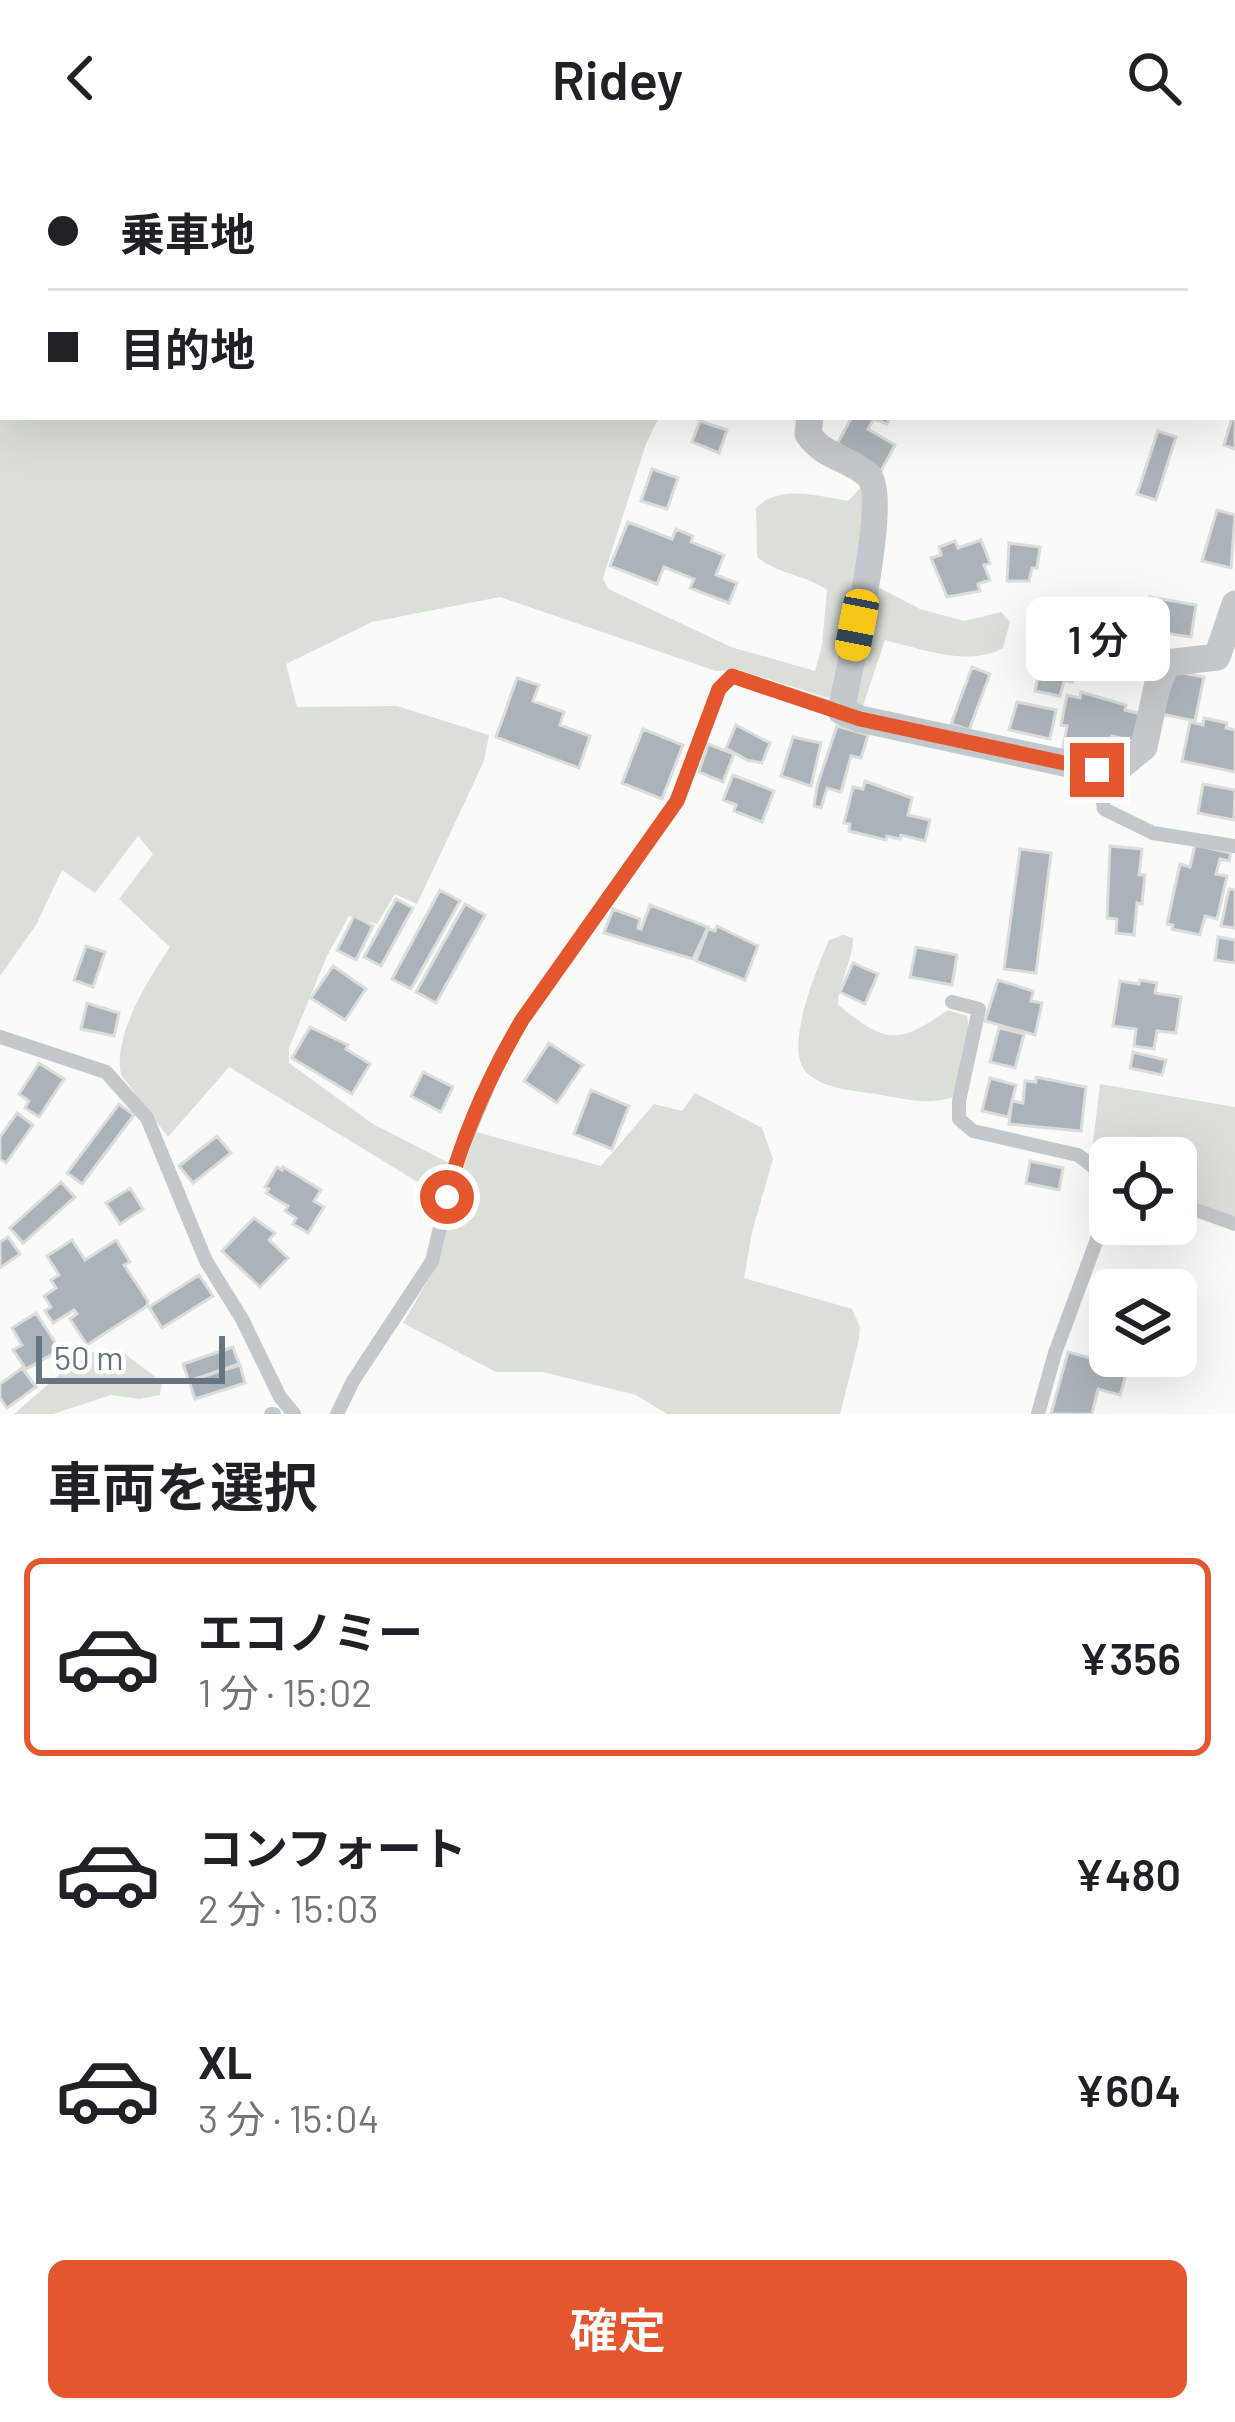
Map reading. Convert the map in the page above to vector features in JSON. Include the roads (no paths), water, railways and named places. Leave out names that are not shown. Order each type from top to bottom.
[{"type":"street","points":[[810,420],[808,434],[817,448],[869,476],[877,494],[841,711],[1097,770],[1121,765],[1144,747],[1157,687],[1168,663],[1217,657],[1235,604]]},
{"type":"lane","points":[[338,1414],[353,1382],[432,1261],[455,1165],[500,1058],[677,801],[719,689],[732,676],[841,711]]},
{"type":"lane","points":[[1097,770],[1103,809],[1154,833],[1235,846]]},
{"type":"lane","points":[[952,1002],[979,1009],[958,1101],[959,1119],[973,1131],[1078,1155],[1089,1164]]},
{"type":"lane","points":[[0,1037],[106,1072],[147,1118],[206,1261],[242,1319],[280,1397],[294,1414]]},
{"type":"lane","points":[[1197,1210],[1235,1224]]},
{"type":"lane","points":[[1038,1414],[1055,1352],[1095,1245]]}]
